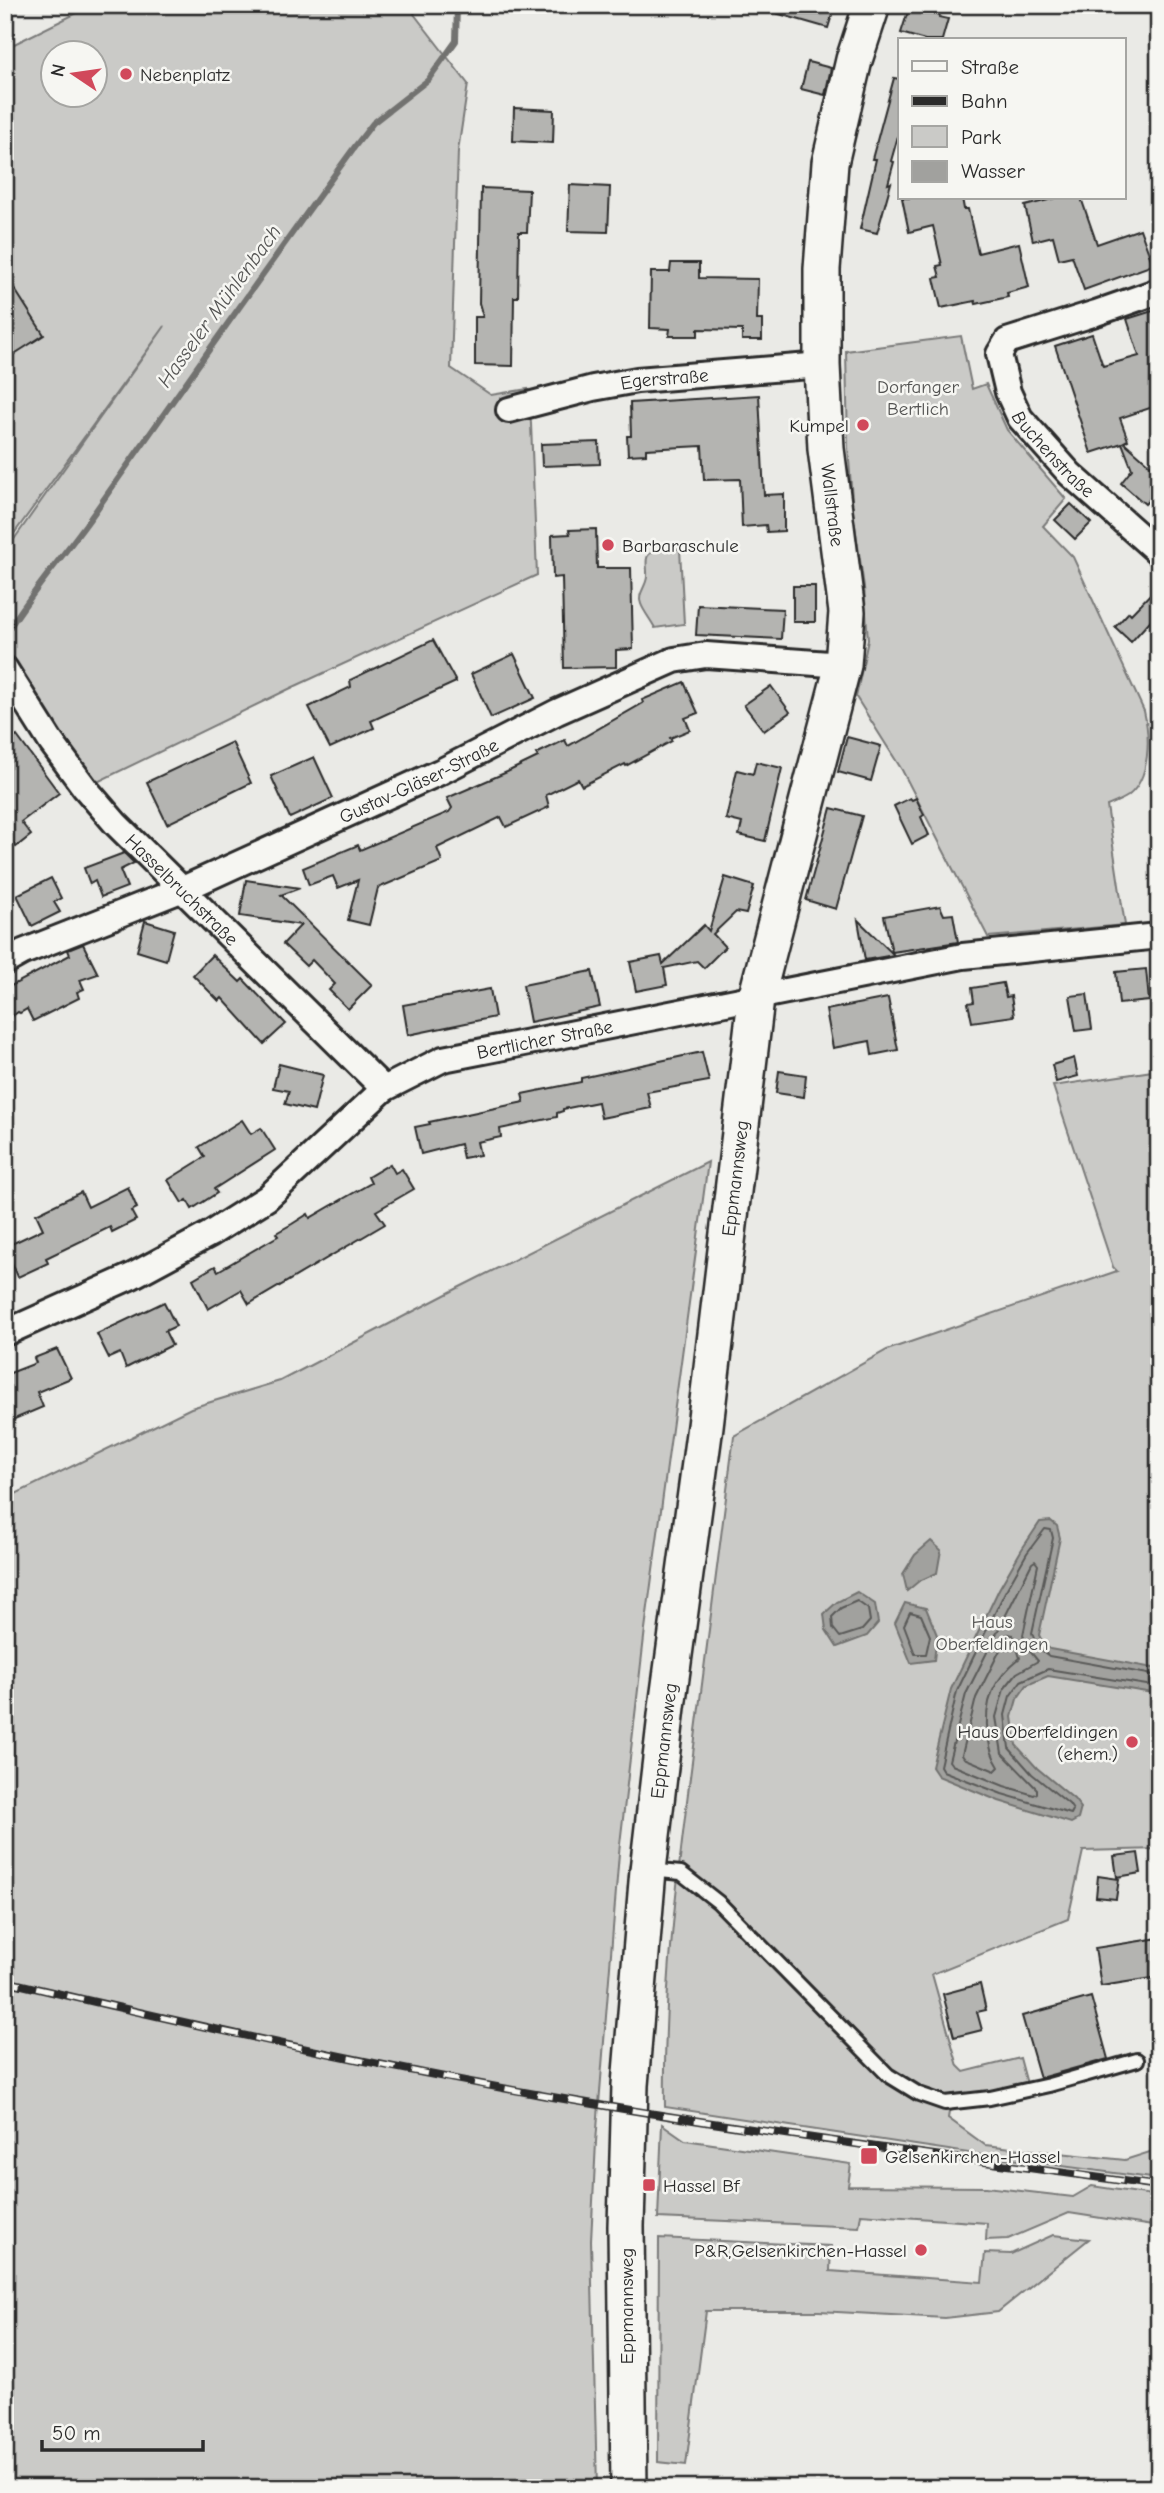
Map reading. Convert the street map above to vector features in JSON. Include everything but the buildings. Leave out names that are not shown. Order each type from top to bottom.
[{"type":"street","name":"Wallstraße","points":[[756,999],[843,665],[847,612],[827,450],[822,365],[822,269],[830,163],[854,60],[872,5]]},
{"type":"street","name":"Buchenstraße","points":[[1159,290],[1007,341],[999,354],[1008,392],[1020,418],[1070,474],[1159,553]]},
{"type":"street","name":"Egerstraße","points":[[509,410],[593,388],[637,380],[822,365]]},
{"type":"street","name":"Gustav-Gläser-Straße","points":[[5,962],[23,952],[183,889],[440,772],[557,712],[674,660],[706,655],[843,665]]},
{"type":"street","name":"Hasselbruchstraße","points":[[9,674],[51,742],[116,824],[384,1089]]},
{"type":"street","name":"Bertlicher Straße","points":[[5,1333],[132,1276],[210,1234],[267,1198],[384,1089],[443,1059],[963,956],[1159,936]]},
{"type":"street","name":"Eppmannsweg","points":[[629,2488],[626,2266],[628,2151],[648,1870],[756,999]]},
{"type":"lane","points":[[648,1870],[681,1872],[695,1882],[718,1902],[888,2075],[919,2094],[945,2103],[990,2098],[1049,2085],[1137,2060]]},
{"type":"green space","points":[[93,5],[419,5],[414,14],[468,84],[458,151],[451,368],[491,395],[528,389],[537,575],[289,689],[85,788],[5,669],[5,552],[165,326],[5,546],[5,53],[8,52],[6,48]]},
{"type":"green space","name":"Dorfanger Bertlich","points":[[961,336],[972,389],[986,384],[1007,430],[1066,499],[1043,526],[1073,557],[1144,711],[1148,745],[1141,779],[1128,796],[1107,806],[1125,925],[988,937],[902,770],[856,697],[868,640],[848,447],[846,351]]},
{"type":"green space","points":[[663,549],[680,549],[684,624],[655,628],[642,607],[640,597],[647,577],[648,555]]},
{"type":"green space","name":"Haus Oberfeldingen","points":[[1159,1070],[1159,1849],[1083,1851],[1068,1919],[932,1974],[958,2066],[964,2072],[1020,2058],[1027,2084],[969,2095],[952,2094],[948,2118],[985,2145],[1125,2160],[1159,2149],[1159,2179],[665,2107],[666,2021],[676,1891],[734,1436],[887,1350],[1117,1271],[1113,1267],[1053,1086]]},
{"type":"green space","points":[[708,1162],[645,1629],[619,1853],[596,2142],[591,2241],[597,2488],[5,2488],[5,1499],[191,1408],[280,1381]]},
{"type":"green space","points":[[662,2124],[685,2140],[851,2164],[848,2186],[986,2187],[1073,2197],[1092,2186],[1159,2196],[1159,2227],[1069,2213],[1008,2239],[986,2240],[987,2223],[861,2214],[859,2227],[658,2218]]},
{"type":"green space","points":[[1053,2235],[1089,2239],[998,2312],[945,2318],[819,2311],[706,2311],[686,2465],[658,2462],[659,2238],[831,2246],[830,2271],[982,2282],[985,2253],[1011,2254]]},
{"type":"water","points":[[1051,1521],[1057,1526],[1060,1538],[1039,1635],[1043,1643],[1050,1649],[1159,1669],[1159,1694],[1048,1676],[1027,1685],[1017,1699],[1012,1717],[1016,1745],[1081,1808],[1078,1819],[1071,1823],[999,1801],[938,1776],[932,1767],[951,1689],[999,1589],[1040,1522]]},
{"type":"water","points":[[931,1541],[941,1550],[937,1573],[919,1581],[907,1591],[903,1574],[915,1555]]},
{"type":"water","points":[[857,1592],[875,1604],[878,1623],[867,1636],[837,1647],[826,1630],[824,1614],[837,1602]]},
{"type":"water","points":[[905,1603],[926,1608],[937,1635],[934,1660],[911,1663],[895,1623]]},
{"type":"waterway","name":"Hasseler Mühlenbach","points":[[5,635],[356,145],[373,123],[428,80],[456,41],[457,5]]},
{"type":"railway","points":[[5,1981],[272,2042],[541,2095],[772,2132],[1159,2186]]},
{"type":"place","name":"Nebenplatz","points":[[126,74]]},
{"type":"place","name":"Kumpel","points":[[863,425]]},
{"type":"place","name":"Barbaraschule","points":[[608,545]]},
{"type":"place","name":"Haus Oberfeldingen (ehem.)","points":[[1132,1742]]},
{"type":"place","name":"Gelsenkirchen-Hassel","points":[[869,2156]]},
{"type":"place","name":"Hassel Bf","points":[[649,2185]]},
{"type":"place","name":"P&R,Gelsenkirchen-Hassel","points":[[921,2250]]}]
